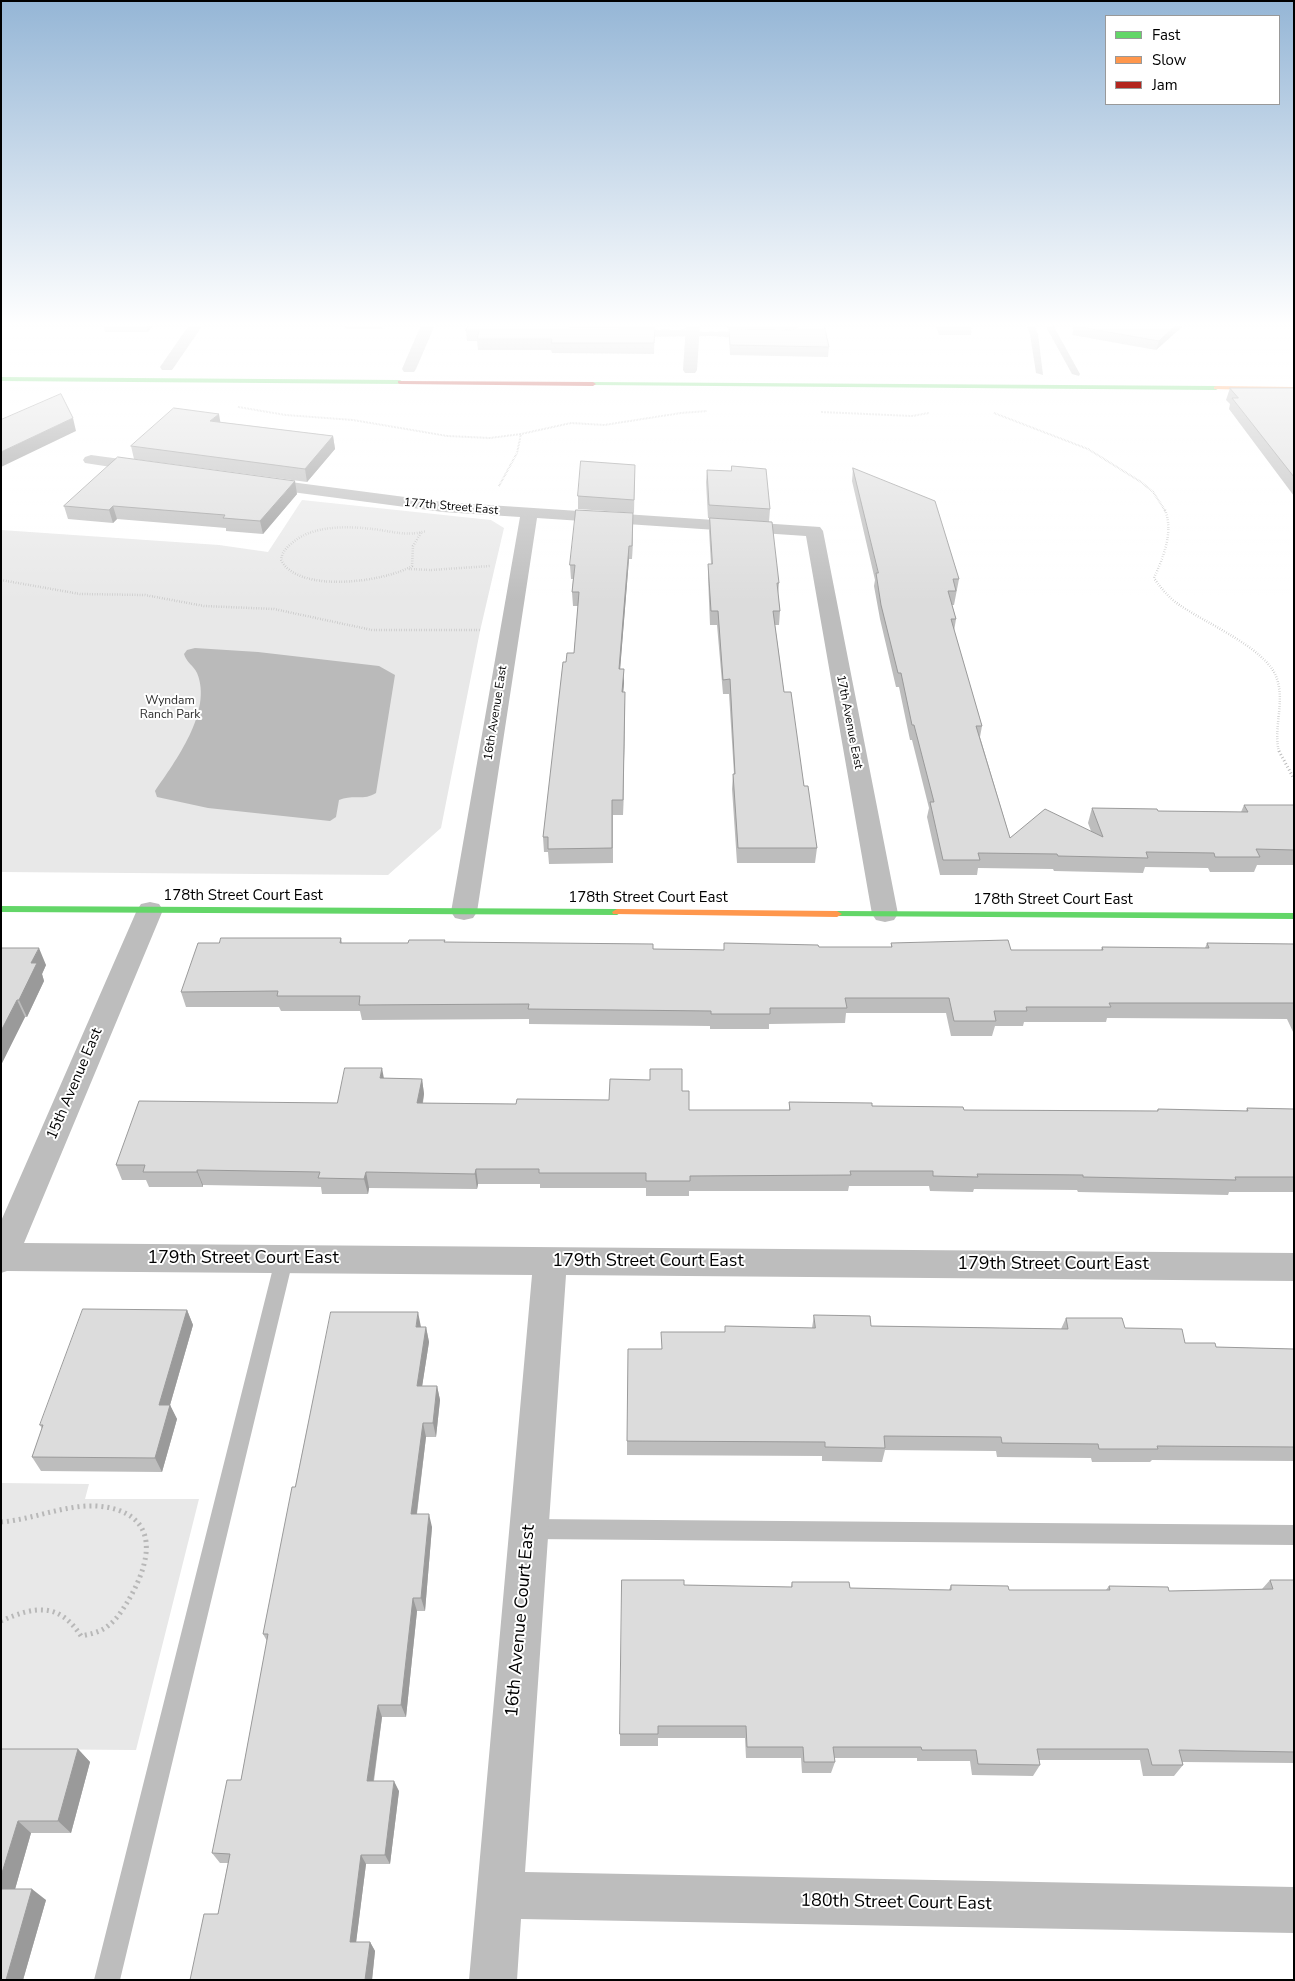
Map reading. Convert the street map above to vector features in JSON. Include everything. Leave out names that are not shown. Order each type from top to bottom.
[{"type":"main road","name":"178th Street Court East","points":[[1,909],[1294,916]]},
{"type":"street","points":[[91,460],[168,471]]},
{"type":"street","name":"177th Street East","points":[[245,481],[443,507],[814,531]]},
{"type":"street","name":"16th Avenue East","points":[[464,912],[528,513]]},
{"type":"street","name":"17th Avenue East","points":[[814,531],[885,914]]},
{"type":"street","name":"15th Avenue East","points":[[2,1258],[150,910]]},
{"type":"street","name":"179th Street Court East","points":[[2,1258],[1294,1267]]},
{"type":"street","name":"16th Avenue Court East","points":[[493,1980],[550,1262]]},
{"type":"street","name":"180th Street Court East","points":[[499,1895],[1294,1910]]},
{"type":"lane","points":[[108,1980],[284,1260]]},
{"type":"lane","points":[[529,1529],[1294,1535]]},
{"type":"path","points":[[316,417],[353,420],[447,436],[490,438],[520,434],[555,425],[571,423],[604,425],[652,417]]},
{"type":"path","points":[[1008,417],[1091,451],[1141,482],[1160,500],[1166,513],[1170,530],[1166,552],[1154,578],[1158,587],[1173,601],[1239,639],[1271,667],[1281,686],[1277,747],[1294,778]]},
{"type":"path","points":[[486,510],[517,453],[520,434]]},
{"type":"path","points":[[443,507],[433,528],[421,533],[401,535],[360,528],[328,529],[296,540],[285,550],[281,558],[282,563],[292,571],[312,578],[326,580],[367,579],[391,575],[408,569],[442,570],[473,566],[520,568]]},
{"type":"path","points":[[408,569],[412,566],[413,546],[421,533]]},
{"type":"path","points":[[1,580],[80,594],[145,595],[204,606],[274,609],[372,630],[453,632],[510,628]]},
{"type":"path","points":[[1,1522],[17,1522],[67,1509],[95,1507],[117,1510],[135,1520],[148,1542],[144,1570],[134,1591],[111,1624],[97,1633],[81,1636],[72,1622],[57,1613],[38,1610],[16,1614],[1,1621]]},
{"type":"green space","name":"Wyndam Ranch Park","points":[[302,500],[491,520],[504,528],[480,631],[441,828],[388,875],[1,872],[1,530],[219,545],[268,552]]},
{"type":"green space","points":[[1,1483],[89,1484],[85,1499],[199,1499],[136,1750],[1,1749]]},
{"type":"shaded area","points":[[195,648],[258,652],[379,666],[395,675],[376,793],[367,797],[339,800],[336,817],[330,821],[208,808],[157,797],[155,791],[181,751],[196,719],[201,688],[197,673],[184,654],[187,650]]},
{"type":"building","points":[[7,417],[73,418],[1,452],[1,420]]},
{"type":"building","points":[[163,417],[215,417],[210,421],[333,436],[305,469],[131,446]]},
{"type":"building","points":[[1247,417],[1294,417],[1294,477]]},
{"type":"building","points":[[118,457],[295,481],[260,521],[223,518],[225,515],[113,506],[109,510],[64,506]]},
{"type":"building","points":[[581,461],[635,465],[634,500],[578,496]]},
{"type":"building","points":[[732,466],[766,469],[770,509],[709,505],[707,470],[731,471]]},
{"type":"building","points":[[853,468],[935,501],[959,579],[953,579],[956,591],[948,591],[956,619],[951,619],[982,726],[976,726],[1010,838],[1045,809],[1103,837],[1092,808],[1248,812],[1244,805],[1294,805],[1294,850],[1256,849],[1260,857],[1215,857],[1214,853],[1146,852],[1148,858],[978,853],[980,860],[943,860],[930,802],[934,802],[914,725],[912,725],[901,673],[898,673],[881,605],[876,573],[878,573]]},
{"type":"building","points":[[576,510],[633,513],[632,546],[629,546],[619,669],[624,669],[622,692],[625,692],[623,800],[612,800],[612,848],[548,849],[548,837],[543,837],[563,662],[566,662],[567,653],[574,653],[579,592],[572,592],[575,565],[570,565]]},
{"type":"building","points":[[710,518],[772,522],[779,583],[777,583],[780,611],[773,611],[784,692],[791,692],[804,786],[808,786],[817,848],[738,848],[730,679],[723,680],[718,611],[711,611],[708,564],[712,564]]},
{"type":"building","points":[[221,938],[341,938],[340,943],[408,943],[409,940],[445,940],[444,942],[653,944],[653,949],[724,950],[724,943],[818,945],[819,947],[892,947],[891,943],[1008,940],[1011,950],[1103,950],[1102,947],[1209,948],[1207,943],[1294,944],[1294,1003],[1109,1003],[1111,1007],[1026,1007],[1027,1011],[994,1011],[996,1021],[954,1021],[949,998],[845,998],[847,1008],[770,1008],[770,1014],[711,1014],[711,1011],[528,1009],[529,1004],[359,1005],[360,996],[277,996],[278,991],[181,992],[198,943],[219,943]]},
{"type":"building","points":[[1,948],[39,948],[31,963],[37,963],[1,1031]]},
{"type":"building","points":[[345,1068],[382,1068],[380,1078],[422,1079],[417,1103],[516,1104],[517,1099],[609,1100],[610,1079],[650,1080],[650,1069],[682,1069],[682,1091],[689,1091],[689,1110],[790,1110],[789,1102],[872,1103],[872,1106],[963,1107],[964,1110],[1158,1111],[1158,1109],[1248,1111],[1247,1108],[1294,1109],[1294,1177],[1235,1177],[1236,1180],[977,1174],[978,1177],[933,1176],[933,1171],[850,1171],[851,1175],[690,1176],[690,1181],[646,1181],[646,1173],[539,1173],[539,1169],[476,1169],[475,1174],[366,1172],[364,1179],[318,1178],[320,1172],[197,1170],[197,1172],[143,1172],[145,1165],[116,1165],[139,1101],[337,1103]]},
{"type":"building","points":[[83,1309],[187,1310],[159,1405],[170,1405],[155,1458],[32,1457],[43,1425],[40,1425]]},
{"type":"building","points":[[331,1312],[418,1312],[416,1327],[426,1327],[417,1386],[437,1386],[433,1423],[423,1423],[411,1514],[429,1514],[421,1598],[413,1598],[401,1705],[378,1705],[367,1781],[394,1781],[385,1855],[361,1855],[350,1942],[370,1942],[365,1980],[190,1980],[204,1914],[218,1914],[230,1854],[212,1853],[227,1780],[241,1780],[268,1634],[263,1634],[292,1487],[295,1487]]},
{"type":"building","points":[[814,1315],[870,1316],[871,1326],[1068,1329],[1066,1318],[1122,1318],[1125,1328],[1182,1329],[1185,1343],[1215,1343],[1216,1347],[1294,1349],[1294,1447],[1157,1446],[1158,1449],[1099,1449],[1098,1444],[1002,1443],[1001,1437],[884,1436],[885,1448],[825,1447],[825,1442],[627,1441],[628,1349],[662,1349],[661,1332],[725,1332],[725,1326],[815,1328]]},
{"type":"building","points":[[622,1580],[684,1580],[684,1585],[792,1587],[792,1582],[849,1582],[850,1588],[951,1590],[951,1585],[1008,1586],[1009,1590],[1110,1590],[1109,1586],[1168,1587],[1169,1591],[1273,1589],[1270,1580],[1294,1580],[1294,1752],[1179,1750],[1183,1765],[1152,1765],[1148,1749],[1037,1749],[1040,1765],[978,1764],[976,1750],[922,1750],[921,1747],[833,1747],[835,1762],[804,1762],[803,1747],[747,1747],[746,1726],[658,1726],[658,1734],[620,1734]]},
{"type":"building","points":[[1,1749],[78,1749],[58,1821],[18,1821],[1,1876]]},
{"type":"building","points":[[1,1889],[32,1889],[6,1980],[1,1980]]},
{"type":"traffic: fast","points":[[1,909],[617,912]]},
{"type":"traffic: fast","points":[[837,914],[1294,916]]},
{"type":"traffic: slow","points":[[617,912],[837,914]]}]
